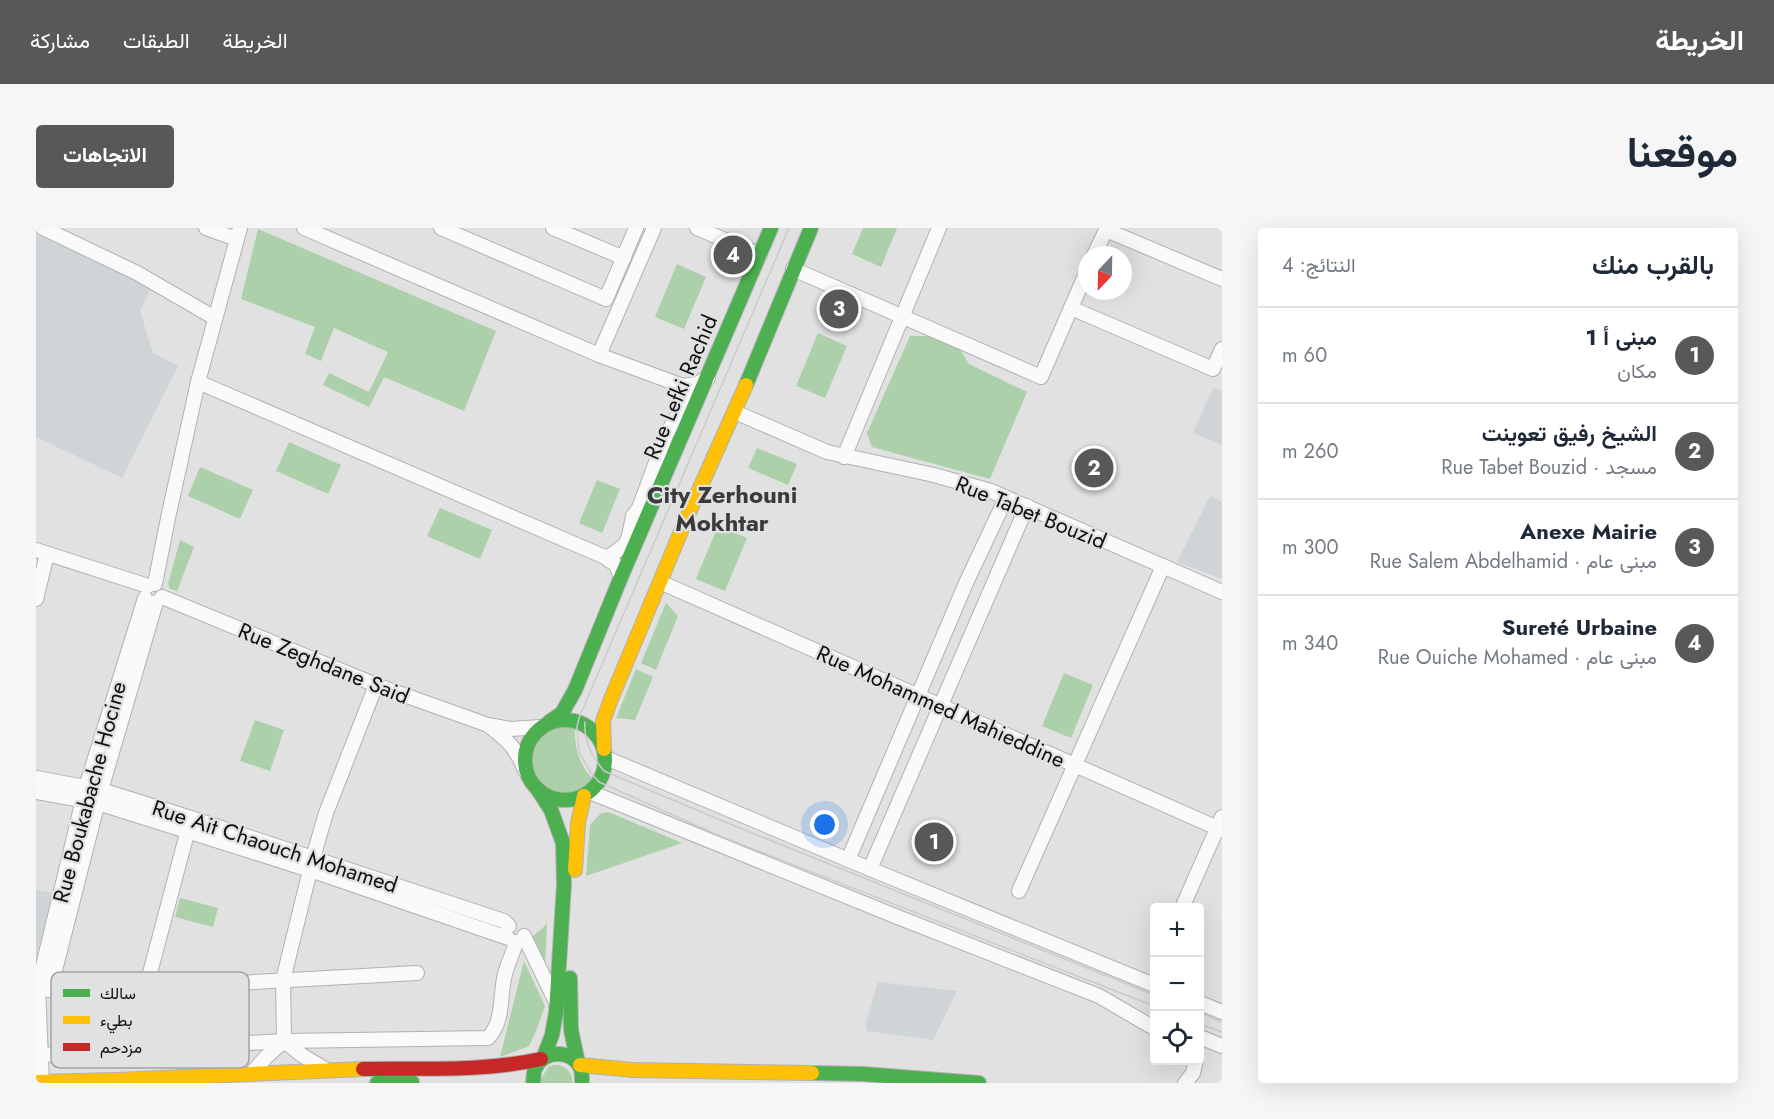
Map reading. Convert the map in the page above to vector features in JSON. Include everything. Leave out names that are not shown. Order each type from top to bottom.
[{"type":"main road","name":"Rue Lefki Rachid","points":[[545,725],[562,713],[575,690],[702,381],[771,228]]},
{"type":"main road","points":[[538,790],[548,797],[572,800],[587,794],[602,777],[605,754],[603,721],[811,228]]},
{"type":"main road","points":[[533,1083],[533,1073],[543,1058],[555,1025],[564,852],[561,833],[556,822],[526,772],[526,748],[532,736],[545,725],[559,720],[570,720],[585,724],[595,733],[605,754]]},
{"type":"main road","points":[[582,1083],[582,1072],[571,1030],[569,998],[576,843],[587,794]]},
{"type":"main road","points":[[39,1082],[111,1081],[326,1070],[481,1068],[512,1066],[562,1053],[579,1064],[612,1069],[863,1074],[979,1083]]},
{"type":"main road","points":[[612,1069],[613,1083]]},
{"type":"main road","points":[[377,1083],[481,1081]]},
{"type":"street","points":[[43,228],[137,273],[215,318]]},
{"type":"street","points":[[206,228],[238,234]]},
{"type":"street","points":[[304,228],[598,355],[683,386],[702,381]]},
{"type":"street","points":[[441,228],[606,299],[636,228]]},
{"type":"street","points":[[554,228],[624,258]]},
{"type":"street","points":[[598,355],[654,228]]},
{"type":"street","points":[[697,228],[760,255]]},
{"type":"street","points":[[844,457],[939,228]]},
{"type":"street","points":[[1098,246],[1107,229],[1222,279]]},
{"type":"street","name":"Rue Boukabache Hocine","points":[[44,989],[85,793],[153,594],[198,382],[238,234]]},
{"type":"street","points":[[794,269],[1041,377],[1078,292]]},
{"type":"street","points":[[1071,308],[1213,369],[1222,349]]},
{"type":"street","points":[[607,558],[625,544],[633,516],[639,508],[666,435],[702,381]]},
{"type":"street","points":[[198,382],[607,558],[616,565],[621,577]]},
{"type":"street","name":"Rue Tabet Bouzid","points":[[735,412],[827,452],[934,475],[991,491],[1222,592]]},
{"type":"street","points":[[848,860],[966,583],[1006,498]]},
{"type":"street","points":[[870,869],[1026,506]]},
{"type":"street","points":[[619,550],[634,546]]},
{"type":"street","points":[[36,599],[41,552]]},
{"type":"street","name":"Rue Zeghdane Said","points":[[41,552],[153,594],[376,685],[488,725]]},
{"type":"street","points":[[1019,891],[1163,566]]},
{"type":"street","name":"Rue Mohammed Mahieddine","points":[[660,582],[1074,765],[1220,825]]},
{"type":"street","points":[[39,1082],[44,989],[99,797],[153,594]]},
{"type":"street","points":[[251,1074],[284,1041],[283,980],[311,864],[326,813],[376,685]]},
{"type":"street","points":[[488,725],[511,729],[545,725]]},
{"type":"street","points":[[488,725],[509,741],[526,772]]},
{"type":"street","points":[[605,754],[848,860],[1150,983]]},
{"type":"street","name":"Rue Ait Chaouch Mohamed","points":[[36,778],[311,864],[514,936]]},
{"type":"street","points":[[36,792],[85,793]]},
{"type":"street","points":[[587,794],[1150,1017]]},
{"type":"street","points":[[150,972],[189,824]]},
{"type":"street","points":[[1184,903],[1220,825]]},
{"type":"street","points":[[514,936],[557,1003]]},
{"type":"street","points":[[249,1043],[488,1038],[495,1030],[500,1017],[505,975],[514,936]]},
{"type":"street","points":[[249,982],[417,974]]},
{"type":"street","points":[[44,989],[51,989]]},
{"type":"street","points":[[1099,996],[1150,1025]]},
{"type":"street","points":[[1204,1005],[1222,1012]]},
{"type":"street","points":[[1204,1039],[1222,1046]]},
{"type":"street","points":[[284,1041],[326,1070]]},
{"type":"street","points":[[41,1055],[51,1054]]},
{"type":"street","points":[[1185,1083],[1194,1065]]},
{"type":"shaded area","points":[[36,234],[151,288],[140,311],[153,353],[178,366],[122,478],[36,437]]},
{"type":"shaded area","points":[[1213,388],[1222,391],[1222,445],[1193,433]]},
{"type":"shaded area","points":[[1210,496],[1222,502],[1222,579],[1177,562]]},
{"type":"shaded area","points":[[36,890],[53,893],[36,973]]},
{"type":"shaded area","points":[[878,982],[957,991],[933,1040],[867,1031],[866,1023]]},
{"type":"green space","points":[[863,228],[897,228],[881,267],[852,254]]},
{"type":"green space","points":[[258,229],[496,331],[464,411],[384,377],[369,407],[323,385],[329,373],[369,392],[388,352],[334,328],[321,361],[305,354],[315,327],[241,299]]},
{"type":"green space","points":[[677,264],[706,277],[684,329],[655,317]]},
{"type":"green space","points":[[818,333],[847,346],[825,398],[796,386]]},
{"type":"green space","points":[[910,336],[930,336],[960,349],[969,364],[1027,392],[990,479],[872,447],[867,433]]},
{"type":"green space","points":[[289,442],[341,465],[328,494],[276,471]]},
{"type":"green space","points":[[757,448],[797,464],[788,485],[748,468]]},
{"type":"green space","points":[[200,467],[253,490],[240,519],[188,496]]},
{"type":"green space","points":[[597,480],[620,489],[602,533],[579,523]]},
{"type":"green space","points":[[440,508],[492,530],[480,559],[427,536]]},
{"type":"green space","points":[[718,526],[747,538],[725,591],[696,579]]},
{"type":"green space","points":[[180,540],[194,547],[177,591],[170,589],[168,584]]},
{"type":"green space","points":[[666,603],[678,616],[656,670],[641,663]]},
{"type":"green space","points":[[636,669],[653,677],[635,720],[616,718]]},
{"type":"green space","points":[[1064,673],[1093,685],[1071,738],[1042,726]]},
{"type":"green space","points":[[255,720],[284,730],[270,771],[240,761]]},
{"type":"green space","points":[[564,725],[575,726],[578,756],[594,780],[579,793],[563,795],[548,789],[537,778],[531,763],[532,747],[543,734]]},
{"type":"green space","points":[[606,812],[682,843],[586,876],[590,825],[600,814]]},
{"type":"green space","points":[[180,898],[218,908],[213,927],[175,917]]},
{"type":"green space","points":[[547,924],[545,965],[532,937]]},
{"type":"green space","points":[[524,961],[545,1006],[529,1046],[500,1057]]},
{"type":"green space","points":[[553,1065],[567,1069],[573,1083],[539,1083],[548,1067]]},
{"type":"tram line","points":[[789,228],[579,718],[577,727],[579,752],[599,782],[720,836],[1150,1004]]},
{"type":"tram line","points":[[585,722],[590,749],[604,771],[1150,993]]},
{"type":"tram line","points":[[1204,1015],[1222,1022]]},
{"type":"tram line","points":[[1204,1025],[1222,1032]]},
{"type":"traffic: fast","points":[[549,722],[562,713],[575,690],[771,228]]},
{"type":"traffic: fast","points":[[746,385],[811,228]]},
{"type":"traffic: fast","points":[[557,720],[573,720],[594,731],[605,752],[605,760],[605,768],[594,789],[573,800],[557,800],[543,794],[531,782],[525,768],[525,752],[531,738],[543,726],[557,720]]},
{"type":"traffic: fast","points":[[538,790],[551,810],[563,843],[564,884],[556,1013],[552,1035],[544,1056]]},
{"type":"traffic: fast","points":[[570,978],[571,1030],[578,1063]]},
{"type":"traffic: fast","points":[[533,1083],[534,1071],[539,1062],[558,1054],[577,1062],[581,1069],[582,1083]]},
{"type":"traffic: fast","points":[[812,1073],[863,1074],[979,1083]]},
{"type":"traffic: fast","points":[[377,1083],[412,1082]]},
{"type":"traffic: slow","points":[[604,749],[603,721],[611,699],[687,517],[746,385]]},
{"type":"traffic: slow","points":[[575,870],[578,823],[584,796]]},
{"type":"traffic: slow","points":[[580,1065],[633,1070],[812,1073]]},
{"type":"traffic: slow","points":[[36,1082],[363,1069]]},
{"type":"traffic: jam","points":[[363,1069],[475,1068],[541,1059]]},
{"type":"place","name":"Sureté Urbaine","points":[[733,255]]},
{"type":"place","name":"Anexe Mairie","points":[[839,309]]},
{"type":"place","name":"الشيخ رفيق تعوينت","points":[[1094,468]]},
{"type":"place","name":"مبنى أ 1","points":[[934,842]]},
{"type":"district","name":"City Zerhouni Mokhtar","points":[[722,509]]}]
